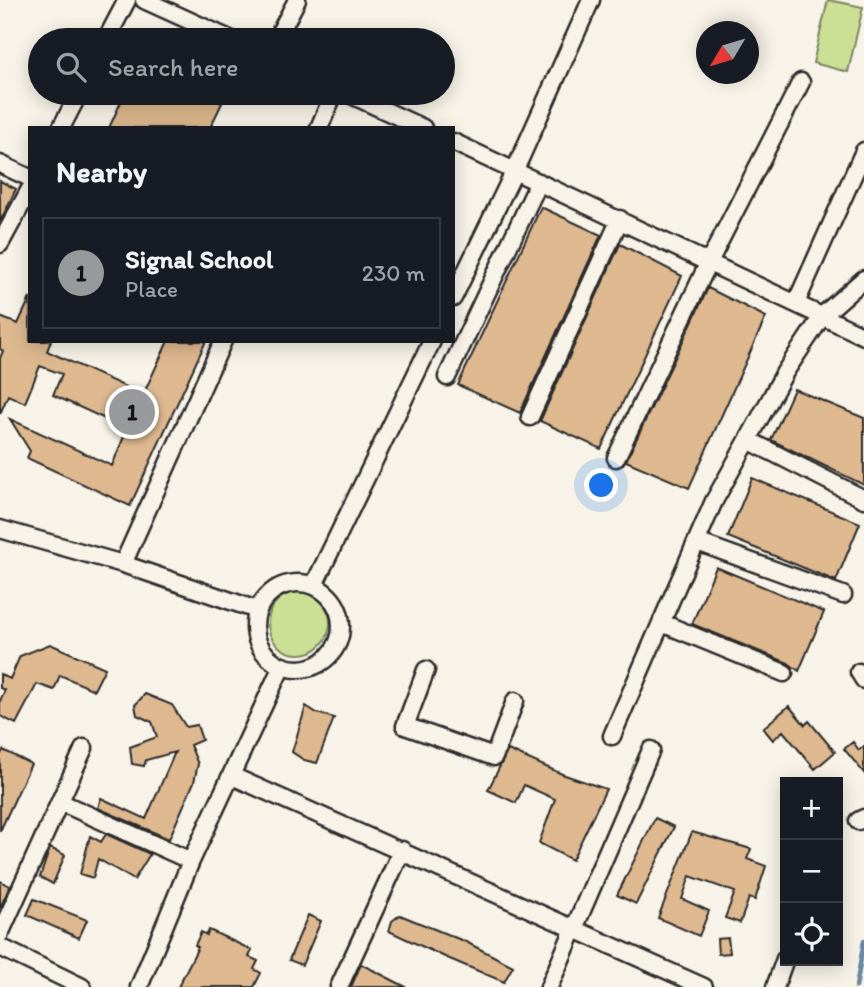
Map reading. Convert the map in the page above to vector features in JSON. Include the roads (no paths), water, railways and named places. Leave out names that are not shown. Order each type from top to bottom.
[{"type":"street","points":[[112,28],[127,0]]},
{"type":"street","points":[[144,0],[206,28]]},
{"type":"street","points":[[282,28],[296,0]]},
{"type":"street","points":[[455,294],[515,170],[591,0]]},
{"type":"street","points":[[616,458],[708,264],[801,82]]},
{"type":"street","points":[[62,126],[73,105]]},
{"type":"street","points":[[320,126],[329,105]]},
{"type":"street","points":[[373,105],[419,126]]},
{"type":"street","points":[[455,143],[864,336]]},
{"type":"street","points":[[796,303],[864,151]]},
{"type":"street","points":[[0,164],[28,177]]},
{"type":"street","points":[[447,377],[539,182]]},
{"type":"street","points":[[0,244],[28,193]]},
{"type":"street","points":[[530,417],[620,219]]},
{"type":"street","points":[[612,736],[697,541],[785,372],[823,315],[864,279]]},
{"type":"street","points":[[123,564],[222,343]]},
{"type":"street","points":[[314,585],[431,343]]},
{"type":"street","points":[[748,440],[864,499]]},
{"type":"street","points":[[0,528],[123,564],[257,610]]},
{"type":"street","points":[[697,541],[843,595]]},
{"type":"street","points":[[287,583],[314,585],[334,602],[340,613],[339,639],[333,652],[317,665],[296,669],[282,666],[271,660],[256,637],[257,610],[264,598],[287,583]]},
{"type":"street","points":[[662,623],[783,673]]},
{"type":"street","points":[[139,987],[191,861],[282,666]]},
{"type":"street","points":[[426,670],[405,726],[494,757],[515,701]]},
{"type":"street","points":[[0,934],[84,748]]},
{"type":"street","points":[[549,987],[651,750]]},
{"type":"street","points":[[232,776],[704,987]]},
{"type":"street","points":[[60,802],[191,861]]},
{"type":"street","points":[[340,987],[402,850]]},
{"type":"street","points":[[0,947],[82,987]]},
{"type":"street","points":[[775,987],[783,966]]},
{"type":"waterway","points":[[856,987],[864,941]]},
{"type":"place","name":"Signal School","points":[[132,412]]}]
